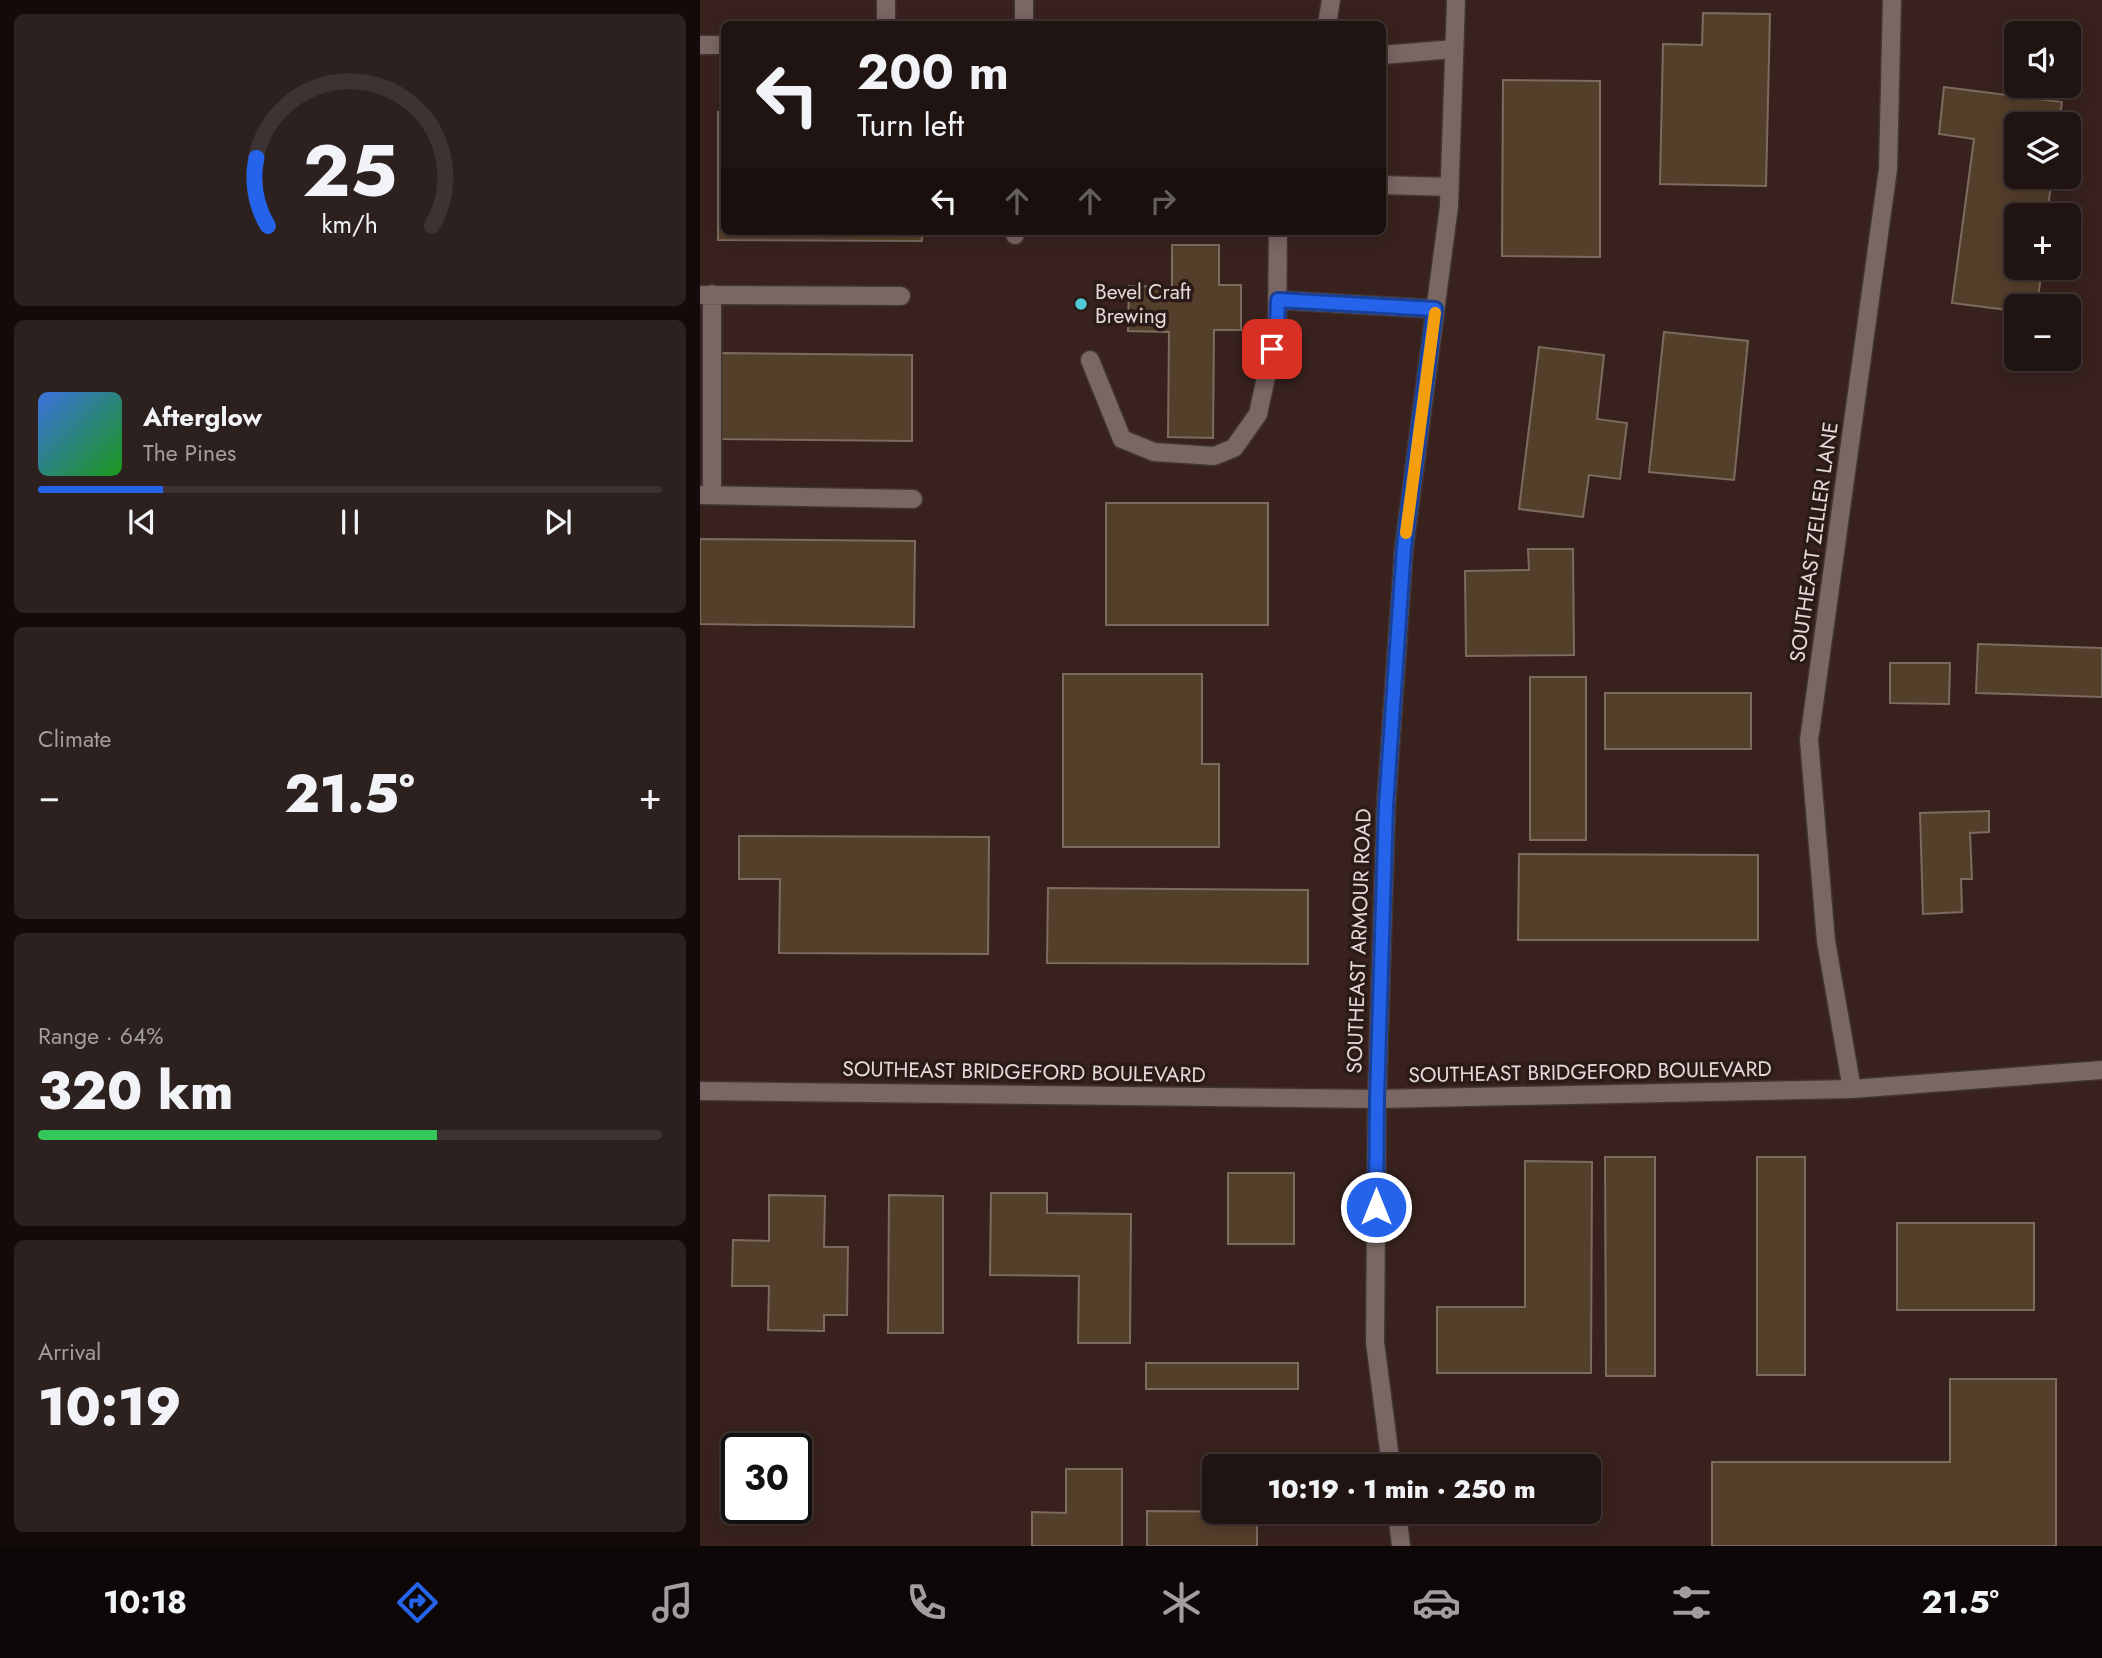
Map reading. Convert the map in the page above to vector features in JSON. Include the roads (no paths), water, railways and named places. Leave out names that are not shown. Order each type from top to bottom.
[{"type":"street","points":[[886,0],[886,21]]},
{"type":"street","points":[[1024,0],[1024,21]]},
{"type":"street","points":[[1328,21],[1331,0]]},
{"type":"street","name":"SOUTHEAST ARMOUR ROAD","points":[[1389,1454],[1375,1342],[1377,1099],[1386,806],[1404,547],[1449,187],[1456,0]]},
{"type":"street","name":"SOUTHEAST ZELLER LANE","points":[[1852,1089],[1826,941],[1809,740],[1888,169],[1892,0]]},
{"type":"street","points":[[700,45],[721,45]]},
{"type":"street","points":[[1386,55],[1454,49]]},
{"type":"street","points":[[1386,185],[1449,187]]},
{"type":"street","points":[[1090,359],[1122,439],[1154,452],[1214,456],[1234,448],[1258,414],[1277,327],[1278,235]]},
{"type":"street","points":[[901,296],[706,295],[706,495],[914,499]]},
{"type":"street","points":[[1278,300],[1435,309]]},
{"type":"street","name":"SOUTHEAST BRIDGEFORD BOULEVARD","points":[[700,1091],[1377,1099],[1852,1089],[2102,1070]]},
{"type":"street","points":[[1398,1524],[1401,1546]]},
{"type":"place","name":"Bevel Craft Brewing","points":[[1081,304]]}]
